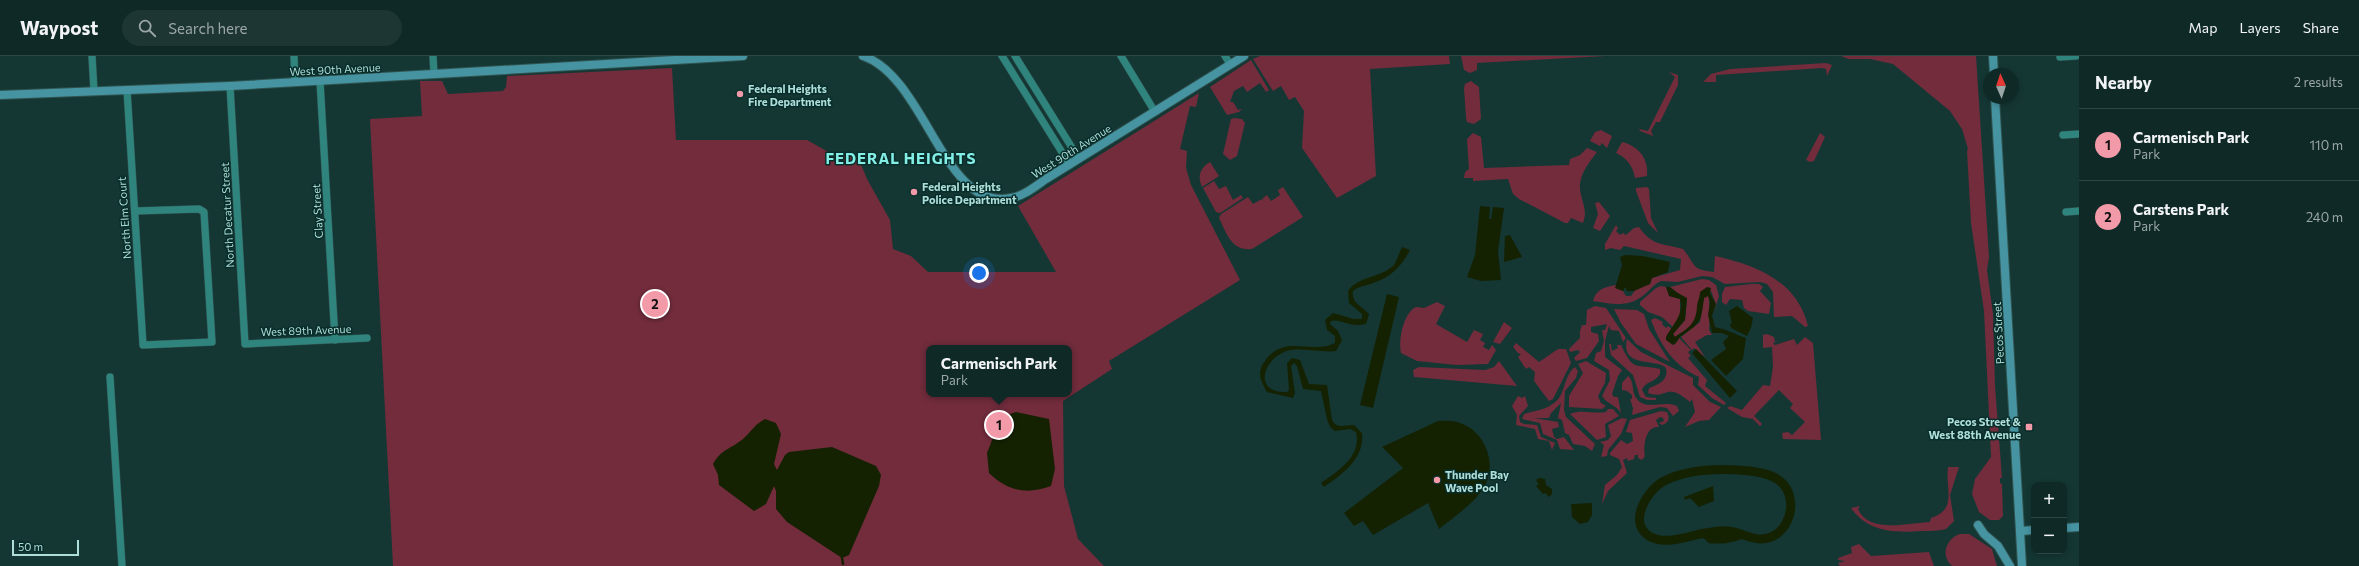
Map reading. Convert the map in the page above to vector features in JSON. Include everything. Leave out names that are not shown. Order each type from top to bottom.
[{"type":"street","points":[[92,56],[94,91]]},
{"type":"street","points":[[294,56],[295,82]]},
{"type":"street","points":[[433,56],[434,74]]},
{"type":"street","name":"West 90th Avenue","points":[[0,94],[230,86],[434,74],[642,59],[743,56]]},
{"type":"street","name":"West 90th Avenue","points":[[863,56],[877,63],[897,79],[957,174],[976,192],[992,198],[1013,198],[1070,165],[1244,56]]},
{"type":"street","points":[[1002,56],[1070,165]]},
{"type":"street","points":[[1015,56],[1079,159]]},
{"type":"street","points":[[1121,56],[1155,112]]},
{"type":"street","points":[[1225,56],[1230,64]]},
{"type":"street","points":[[1993,56],[1994,68]]},
{"type":"street","points":[[2060,57],[2076,56]]},
{"type":"street","name":"Clay Street","points":[[320,81],[335,340]]},
{"type":"street","name":"North Decatur Street","points":[[230,86],[245,344]]},
{"type":"street","name":"North Elm Court","points":[[127,90],[134,211],[143,345],[212,342],[204,212],[199,209],[134,211]]},
{"type":"street","name":"Pecos Street","points":[[1996,104],[2022,566]]},
{"type":"street","points":[[2063,135],[2079,134]]},
{"type":"street","points":[[2066,212],[2079,211]]},
{"type":"street","name":"West 89th Avenue","points":[[245,344],[367,338]]},
{"type":"street","points":[[110,377],[122,566]]},
{"type":"street","points":[[1978,525],[1984,534],[1998,546],[2010,566]]},
{"type":"street","points":[[2067,528],[2079,527]]},
{"type":"street","points":[[2021,531],[2031,530]]},
{"type":"shaded area","points":[[1260,56],[1449,56],[1450,64],[1370,69],[1376,176],[1337,198],[1302,148],[1304,111],[1295,97],[1289,100],[1281,86],[1273,91],[1253,59]]},
{"type":"shaded area","points":[[1461,56],[1605,56],[1477,63],[1477,70],[1470,73],[1464,70]]},
{"type":"shaded area","points":[[1841,56],[1976,56],[1989,257],[1987,270],[1993,314],[1995,386],[2002,478],[2000,478],[2000,483],[2002,484],[2003,516],[1999,520],[1990,520],[1979,512],[1972,494],[1975,479],[1991,457],[1984,311],[1971,223],[1968,149],[1962,129],[1950,111],[1893,64],[1870,59],[1849,59]]},
{"type":"shaded area","points":[[1251,60],[1269,90],[1266,92],[1260,83],[1247,92],[1243,86],[1234,91],[1230,102],[1233,102],[1238,110],[1242,109],[1239,112],[1227,115],[1210,87]]},
{"type":"shaded area","points":[[1826,63],[1832,65],[1827,76],[1826,69],[1822,68],[1716,75],[1716,82],[1703,82],[1711,74],[1730,69]]},
{"type":"shaded area","points":[[672,68],[676,140],[807,140],[832,154],[858,157],[867,179],[890,220],[893,249],[911,256],[928,272],[1056,272],[1018,206],[1199,93],[1196,107],[1190,106],[1180,149],[1187,151],[1186,168],[1191,185],[1240,280],[1109,361],[1112,369],[1072,395],[1072,345],[926,345],[926,397],[1069,397],[1063,401],[1064,486],[1078,539],[1104,566],[393,566],[370,119],[422,116],[420,81],[442,81],[448,94],[503,91],[506,87],[507,76]]},
{"type":"shaded area","points":[[1669,72],[1678,75],[1678,85],[1660,122],[1656,122],[1651,131],[1653,136],[1640,131],[1639,129],[1648,131],[1675,77]]},
{"type":"shaded area","points":[[1471,81],[1479,87],[1481,119],[1474,124],[1467,122],[1466,118],[1464,88],[1465,84]]},
{"type":"shaded area","points":[[1231,119],[1242,119],[1245,123],[1237,156],[1230,160],[1223,154]]},
{"type":"shaded area","points":[[1601,130],[1612,136],[1607,148],[1602,143],[1600,146],[1590,141],[1595,132]]},
{"type":"shaded area","points":[[1473,133],[1481,137],[1484,168],[1569,165],[1570,159],[1580,155],[1587,148],[1597,152],[1582,175],[1580,184],[1585,213],[1583,223],[1571,218],[1568,223],[1565,223],[1519,199],[1513,194],[1508,179],[1473,181],[1473,178],[1464,178],[1465,172],[1469,169],[1467,139]]},
{"type":"shaded area","points":[[1820,133],[1825,137],[1814,161],[1810,162],[1806,160]]},
{"type":"shaded area","points":[[1622,142],[1633,146],[1644,158],[1647,176],[1635,178],[1629,163],[1616,153]]},
{"type":"shaded area","points":[[1210,162],[1219,176],[1202,187],[1200,183],[1200,173]]},
{"type":"shaded area","points":[[1214,181],[1219,189],[1226,186],[1233,200],[1241,195],[1243,198],[1220,213],[1216,212],[1203,188]]},
{"type":"shaded area","points":[[1283,187],[1303,217],[1252,249],[1245,249],[1234,244],[1227,235],[1219,218],[1221,214],[1248,197],[1253,204],[1262,199],[1263,201],[1263,198],[1267,195],[1271,201],[1280,195],[1278,190]]},
{"type":"shaded area","points":[[1647,187],[1649,189],[1651,218],[1658,233],[1648,223],[1636,191],[1636,188]]},
{"type":"shaded area","points":[[1599,202],[1610,216],[1600,231],[1593,228],[1598,214],[1595,203]]},
{"type":"shaded area","points":[[1480,206],[1490,207],[1489,219],[1491,219],[1493,207],[1504,208],[1498,251],[1501,280],[1481,281],[1467,277],[1475,255]]},
{"type":"shaded area","points":[[1616,225],[1618,228],[1616,231],[1620,235],[1623,233],[1626,235],[1634,228],[1639,227],[1649,238],[1654,241],[1683,249],[1695,266],[1701,270],[1714,272],[1715,256],[1745,264],[1760,270],[1785,286],[1795,297],[1803,310],[1808,326],[1805,327],[1792,316],[1774,317],[1773,292],[1767,284],[1760,282],[1725,284],[1712,277],[1702,276],[1678,282],[1661,281],[1644,295],[1632,302],[1613,304],[1593,301],[1596,294],[1605,288],[1616,285],[1616,288],[1623,291],[1626,296],[1631,296],[1636,289],[1650,284],[1652,278],[1680,270],[1681,259],[1624,246],[1620,250],[1611,248],[1605,250],[1605,244]]},
{"type":"shaded area","points":[[1510,235],[1522,257],[1504,262],[1505,236]]},
{"type":"shaded area","points":[[1402,247],[1410,250],[1395,271],[1379,281],[1360,287],[1353,291],[1355,301],[1369,314],[1366,324],[1355,325],[1334,320],[1331,321],[1330,324],[1338,331],[1342,340],[1336,351],[1287,351],[1278,355],[1267,368],[1265,382],[1269,388],[1276,391],[1287,392],[1289,390],[1287,363],[1292,358],[1300,360],[1309,384],[1327,385],[1332,420],[1334,423],[1339,426],[1354,425],[1362,433],[1362,442],[1356,458],[1345,471],[1324,487],[1321,483],[1341,468],[1352,456],[1357,441],[1356,432],[1350,429],[1335,431],[1330,427],[1321,391],[1303,389],[1297,366],[1294,363],[1291,366],[1295,393],[1293,398],[1267,392],[1260,377],[1262,365],[1272,353],[1281,348],[1289,346],[1317,347],[1335,343],[1335,336],[1327,330],[1325,320],[1333,313],[1354,319],[1362,319],[1362,314],[1349,303],[1348,291],[1358,282],[1383,272],[1394,265]]},
{"type":"shaded area","points":[[1625,255],[1643,256],[1670,262],[1668,272],[1652,278],[1650,284],[1634,291],[1627,291],[1625,287],[1623,291],[1615,288],[1622,265],[1620,257]]},
{"type":"shaded area","points":[[1702,279],[1709,280],[1716,285],[1719,296],[1714,312],[1716,304],[1711,291],[1702,298],[1698,304],[1697,316],[1693,324],[1675,337],[1673,334],[1685,320],[1687,300],[1670,287]]},
{"type":"shaded area","points":[[1759,284],[1763,287],[1760,291],[1771,303],[1769,314],[1748,311],[1744,308],[1742,300],[1730,299],[1726,305],[1722,302],[1722,294],[1725,287]]},
{"type":"shaded area","points":[[1661,286],[1666,287],[1670,296],[1680,299],[1680,315],[1673,327],[1662,317],[1648,312],[1640,305],[1640,302],[1656,288]]},
{"type":"shaded area","points":[[1666,287],[1670,287],[1687,298],[1685,320],[1673,334],[1675,337],[1691,325],[1695,317],[1700,292],[1707,287],[1711,288],[1710,293],[1716,304],[1712,316],[1715,327],[1746,338],[1743,359],[1726,376],[1711,360],[1726,349],[1723,342],[1729,336],[1722,333],[1712,333],[1708,315],[1710,302],[1708,296],[1704,298],[1701,316],[1697,324],[1681,336],[1673,345],[1666,340],[1666,337],[1679,315],[1681,305],[1680,299],[1669,296]]},
{"type":"shaded area","points":[[1387,294],[1399,297],[1373,408],[1360,405]]},
{"type":"shaded area","points":[[1708,295],[1710,312],[1709,330],[1712,335],[1707,335],[1695,342],[1705,357],[1694,348],[1692,350],[1681,337],[1700,322],[1704,297]]},
{"type":"shaded area","points":[[1437,302],[1445,306],[1436,324],[1467,342],[1474,330],[1483,334],[1480,340],[1485,343],[1483,347],[1489,350],[1492,345],[1496,350],[1488,364],[1457,365],[1417,361],[1401,353],[1400,342],[1402,328],[1408,315],[1416,307],[1424,308]]},
{"type":"shaded area","points":[[1595,306],[1606,308],[1626,338],[1623,342],[1619,331],[1611,330],[1609,326],[1605,341],[1605,357],[1622,370],[1618,376],[1612,394],[1614,397],[1618,397],[1621,413],[1602,396],[1610,380],[1609,370],[1594,361],[1596,353],[1601,351],[1604,341],[1602,330],[1605,330],[1607,324],[1591,327],[1591,332],[1598,334],[1599,341],[1587,358],[1576,361],[1574,358],[1580,352],[1578,350],[1570,352],[1569,349],[1580,338],[1582,325],[1586,325],[1587,310]]},
{"type":"shaded area","points":[[1737,306],[1753,318],[1751,328],[1747,336],[1731,328],[1730,324],[1732,323],[1729,311]]},
{"type":"shaded area","points":[[1614,309],[1637,310],[1644,314],[1649,329],[1670,362],[1636,344],[1621,323]]},
{"type":"shaded area","points":[[1655,318],[1663,322],[1662,324],[1666,328],[1668,326],[1672,329],[1669,333],[1677,342],[1679,338],[1691,350],[1688,352],[1691,356],[1688,358],[1707,380],[1705,386],[1726,403],[1724,405],[1712,398],[1698,385],[1699,377],[1682,367],[1669,354],[1659,338],[1651,320]]},
{"type":"shaded area","points":[[1504,322],[1512,328],[1500,344],[1493,342]]},
{"type":"shaded area","points":[[1767,334],[1774,337],[1775,342],[1780,341],[1773,343],[1775,345],[1794,339],[1797,345],[1805,337],[1813,343],[1821,440],[1783,439],[1782,433],[1788,432],[1792,435],[1805,422],[1790,408],[1793,404],[1779,390],[1754,416],[1762,424],[1760,426],[1753,419],[1742,417],[1727,408],[1730,406],[1742,410],[1763,385],[1770,386],[1773,367],[1772,347],[1763,348],[1763,335]]},
{"type":"shaded area","points":[[1627,339],[1641,352],[1693,378],[1693,385],[1710,402],[1721,407],[1709,420],[1699,421],[1685,427],[1695,412],[1692,399],[1690,402],[1682,396],[1671,392],[1655,395],[1648,393],[1649,388],[1659,384],[1664,379],[1666,376],[1666,368],[1656,363],[1634,359],[1629,355],[1626,348]]},
{"type":"shaded area","points":[[1516,343],[1539,362],[1558,349],[1566,349],[1571,363],[1553,399],[1549,401],[1534,381],[1535,372],[1529,367],[1526,369],[1518,357],[1521,354],[1518,353],[1513,347]]},
{"type":"shaded area","points":[[1609,344],[1611,344],[1612,351],[1618,348],[1617,345],[1621,345],[1629,360],[1636,365],[1660,369],[1660,374],[1658,377],[1645,385],[1642,390],[1646,397],[1656,398],[1656,400],[1647,400],[1640,397],[1633,375],[1611,355]]},
{"type":"shaded area","points":[[1696,349],[1737,391],[1730,398],[1692,353]]},
{"type":"shaded area","points":[[1499,361],[1517,386],[1414,377],[1413,370],[1419,367],[1485,370],[1494,367]]},
{"type":"shaded area","points":[[1586,361],[1606,373],[1605,383],[1598,396],[1601,403],[1606,406],[1602,409],[1569,407],[1569,396],[1583,373],[1578,364]]},
{"type":"shaded area","points":[[1575,367],[1578,371],[1576,378],[1565,391],[1564,410],[1566,417],[1595,444],[1592,451],[1585,446],[1573,444],[1569,435],[1565,433],[1562,420],[1558,418],[1561,403],[1551,413],[1549,418],[1534,418],[1558,422],[1559,427],[1552,429],[1554,437],[1557,439],[1564,437],[1574,450],[1560,449],[1557,440],[1543,434],[1540,423],[1522,419],[1524,414],[1547,407],[1558,400],[1568,375]]},
{"type":"shaded area","points":[[1628,376],[1632,381],[1635,397],[1641,402],[1650,405],[1672,404],[1677,406],[1679,411],[1673,416],[1667,408],[1660,407],[1632,415],[1633,408],[1630,399],[1632,399],[1632,395],[1627,391],[1622,390],[1622,383]]},
{"type":"shaded area","points":[[1518,396],[1522,398],[1525,396],[1528,406],[1519,416],[1520,422],[1524,424],[1537,425],[1541,437],[1555,443],[1552,450],[1549,441],[1538,439],[1535,429],[1516,425],[1517,415],[1512,406]]},
{"type":"shaded area","points":[[1608,409],[1613,409],[1619,416],[1605,424],[1606,437],[1597,440],[1570,414],[1578,412],[1606,412]]},
{"type":"shaded area","points":[[1661,411],[1667,412],[1669,418],[1667,422],[1662,425],[1659,423],[1664,421],[1663,418],[1660,417],[1656,420],[1659,427],[1654,427],[1648,433],[1644,448],[1645,456],[1642,460],[1638,458],[1638,455],[1635,455],[1634,459],[1628,461],[1627,458],[1623,460],[1627,473],[1608,491],[1602,504],[1605,485],[1617,475],[1622,467],[1619,459],[1610,455],[1610,453],[1621,440],[1627,444],[1633,441],[1632,433],[1626,432],[1630,420]]},
{"type":"shaded area","points":[[1016,412],[1049,419],[1055,469],[1051,486],[1042,489],[1025,491],[1018,490],[1003,484],[989,473],[987,453],[1001,417]]},
{"type":"shaded area","points":[[1622,418],[1627,419],[1621,434],[1608,450],[1607,456],[1601,457],[1604,445],[1600,442],[1608,440],[1611,436],[1608,425]]},
{"type":"shaded area","points":[[765,419],[776,423],[781,434],[774,464],[777,470],[785,455],[789,452],[832,447],[876,466],[881,475],[879,486],[849,555],[842,558],[787,522],[776,509],[776,491],[774,486],[766,504],[754,511],[719,485],[718,475],[713,464],[716,459],[740,442],[761,421]]},
{"type":"shaded area","name":"Thunder Bay Wave Pool","points":[[1438,421],[1452,421],[1469,427],[1476,433],[1487,449],[1490,468],[1488,478],[1480,493],[1464,510],[1439,529],[1428,503],[1373,535],[1363,521],[1354,526],[1344,513],[1403,468],[1382,447]]},
{"type":"shaded area","points":[[1948,467],[1959,467],[1950,495],[1954,521],[1946,529],[1934,531],[1891,531],[1865,522],[1851,508],[1860,506],[1858,509],[1863,517],[1871,522],[1880,524],[1900,525],[1930,522],[1931,518],[1945,509],[1947,504]]},
{"type":"shaded area","points":[[1539,478],[1545,479],[1546,485],[1552,489],[1552,494],[1549,497],[1545,493],[1543,494],[1536,486],[1539,484],[1536,480]]},
{"type":"shaded area","points":[[1713,486],[1714,501],[1699,507],[1690,498],[1685,500],[1684,497]]},
{"type":"shaded area","points":[[1592,503],[1592,515],[1588,522],[1580,524],[1572,517],[1571,504]]},
{"type":"shaded area","points":[[1960,534],[1969,534],[1992,549],[1997,566],[1952,566],[1946,557],[1946,548],[1948,543],[1955,536]]},
{"type":"shaded area","points":[[1859,544],[1871,556],[1929,552],[1934,566],[1840,566],[1838,563],[1845,561],[1838,560],[1838,558],[1852,553],[1851,547]]},
{"type":"waterway","points":[[1705,533],[1729,531],[1753,538],[1769,538],[1782,530],[1789,517],[1790,502],[1789,494],[1786,488],[1778,480],[1768,475],[1756,472],[1717,469],[1695,471],[1664,481],[1658,485],[1646,498],[1642,506],[1640,523],[1643,530],[1655,539],[1669,540],[1705,533],[1711,539],[1724,539],[1737,536],[1739,534]]},
{"type":"waterway","points":[[842,558],[843,564]]},
{"type":"place","name":"Federal Heights Fire Department","points":[[740,94]]},
{"type":"place","name":"Federal Heights Police Department","points":[[914,192]]},
{"type":"place","name":"Carstens Park","points":[[655,304]]},
{"type":"place","name":"Carmenisch Park","points":[[999,425]]},
{"type":"place","name":"Pecos Street & West 88th Avenue","points":[[2029,427]]},
{"type":"place","name":"Thunder Bay Wave Pool","points":[[1437,480]]},
{"type":"district","name":"FEDERAL HEIGHTS","points":[[901,158]]}]
